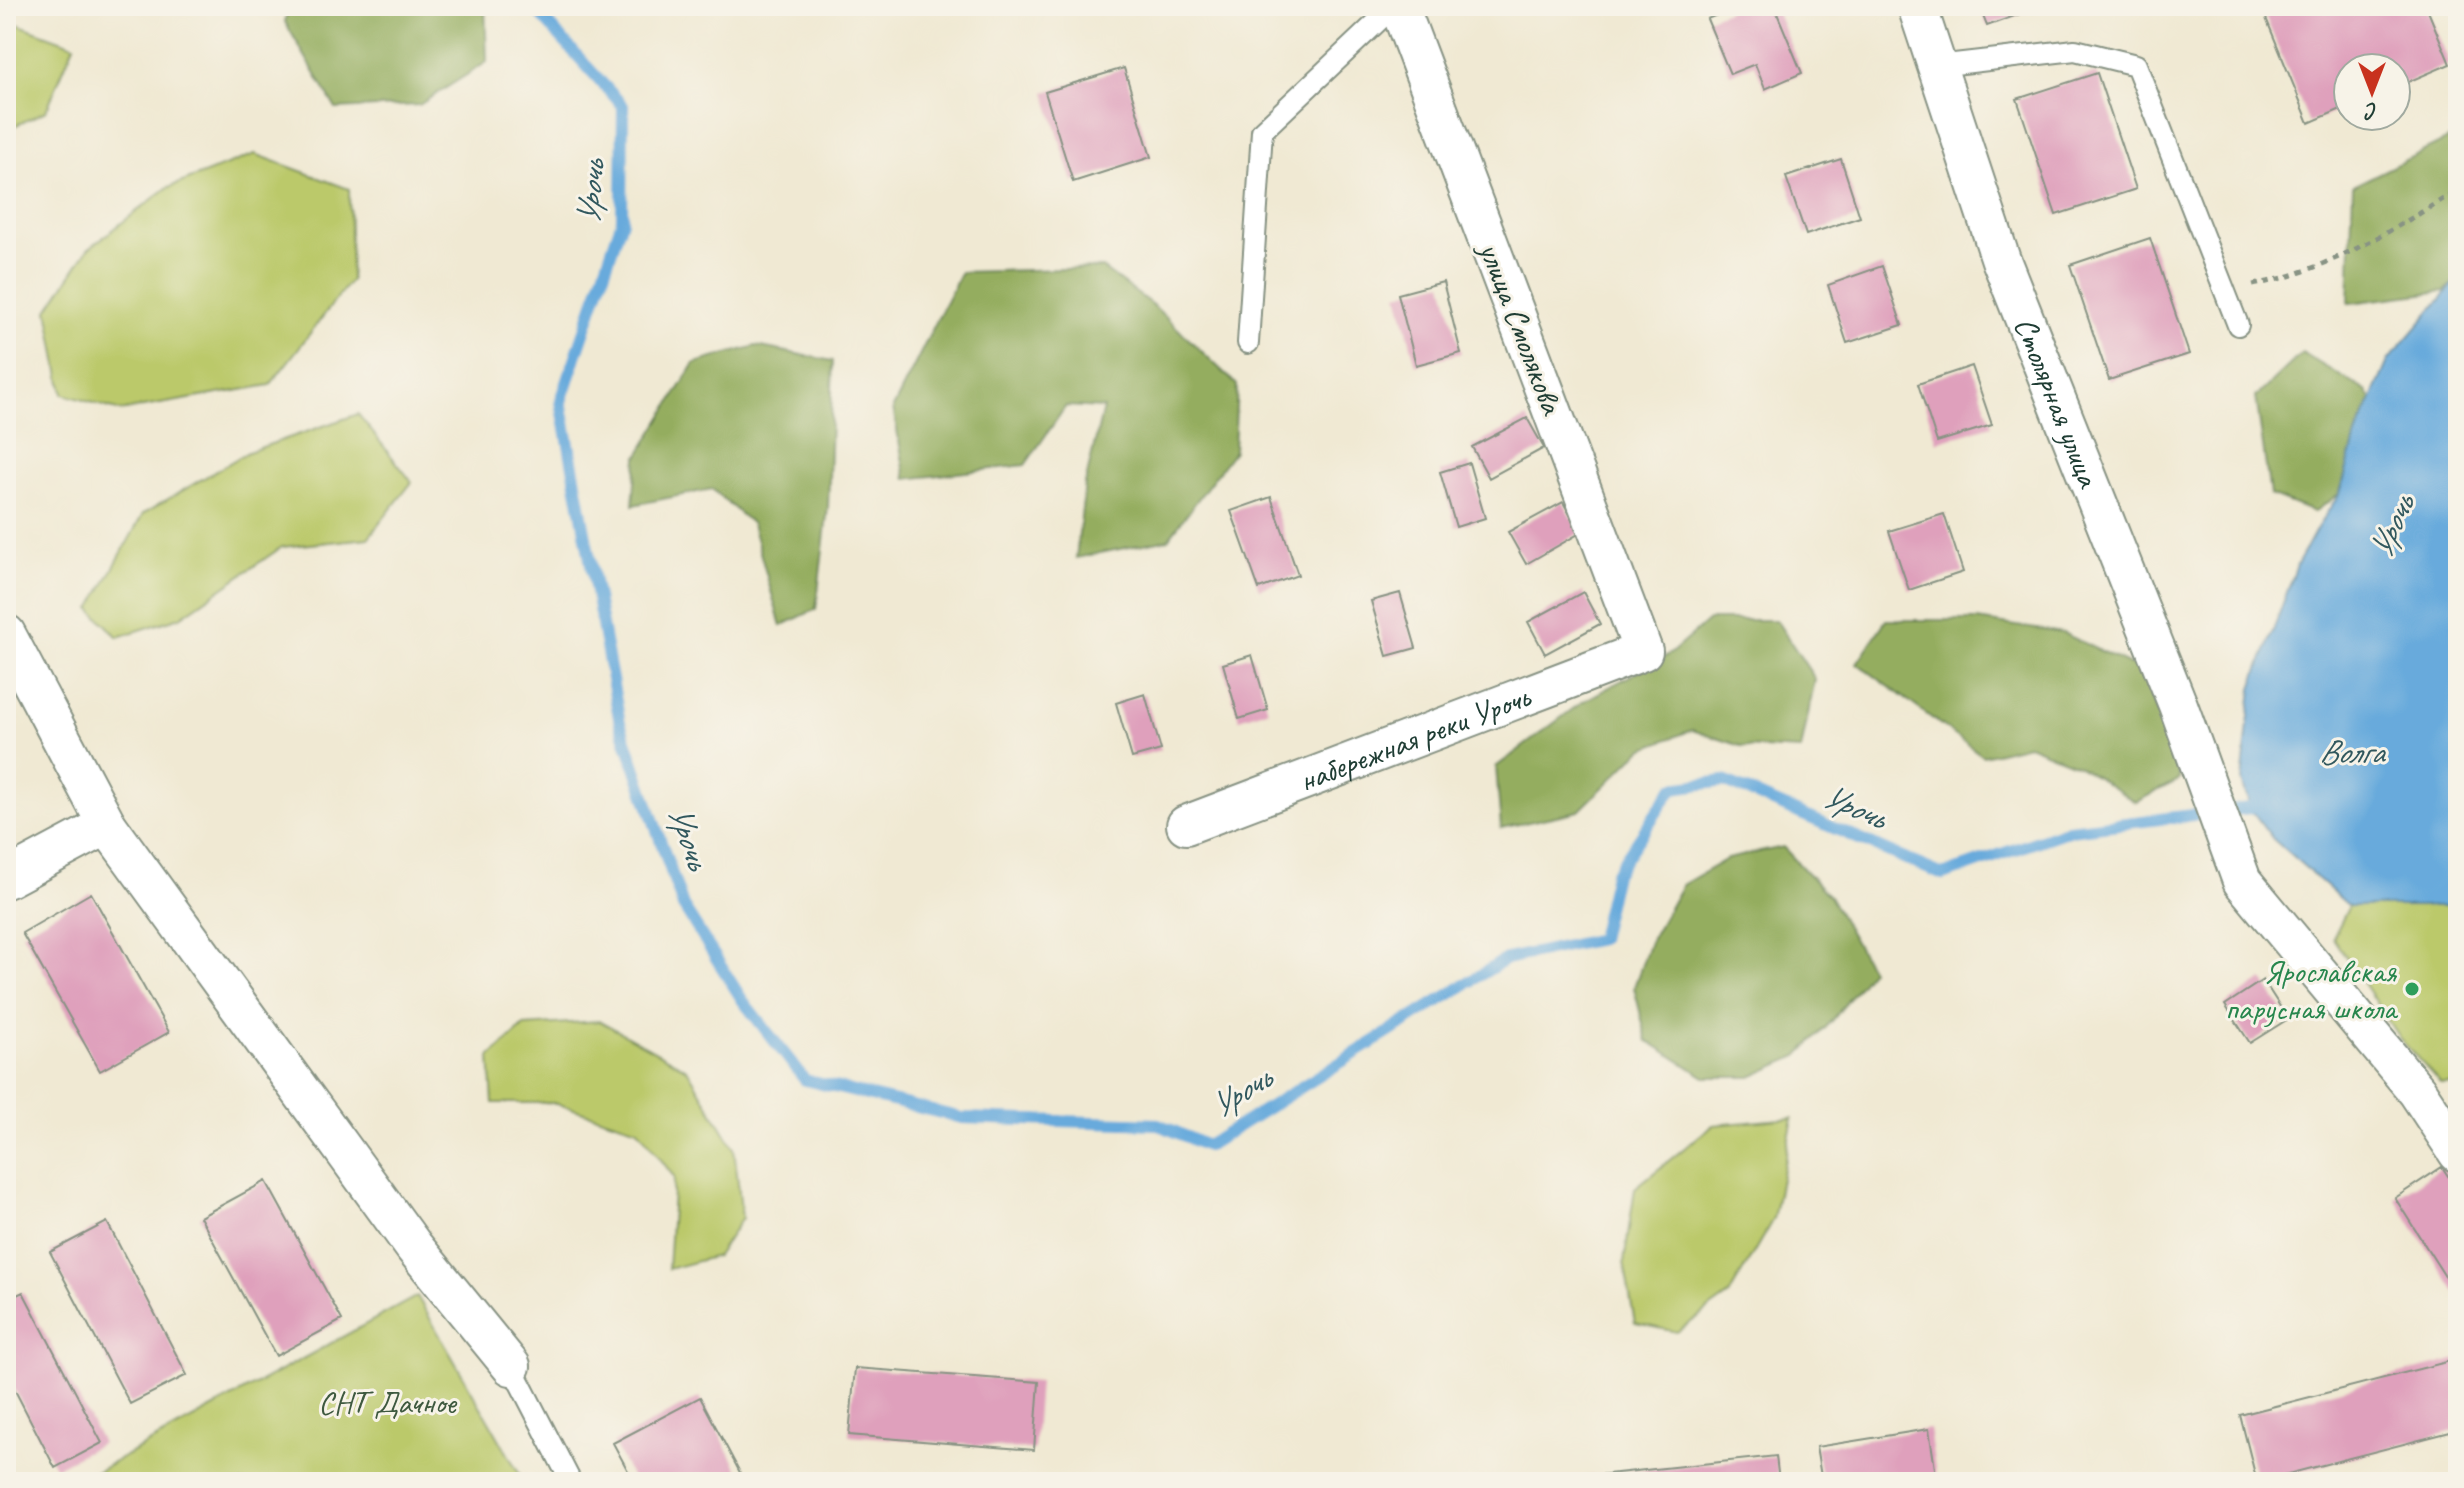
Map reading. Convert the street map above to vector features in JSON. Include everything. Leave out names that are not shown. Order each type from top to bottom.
[{"type":"street","name":"улица Смолякова","points":[[1396,6],[1643,651]]},
{"type":"street","name":"Столярная улица","points":[[1917,6],[2001,260],[2242,881],[2417,1091],[2446,1112]]},
{"type":"street","points":[[6,634],[107,825],[414,1247],[511,1366]]},
{"type":"street","name":"набережная реки Урочь","points":[[1186,825],[1643,651]]},
{"type":"street","points":[[6,879],[107,825]]},
{"type":"street","points":[[2446,1112],[2458,1153]]},
{"type":"lane","points":[[1248,343],[1262,131],[1396,6]]},
{"type":"lane","points":[[1937,66],[2075,50],[2136,65],[2238,325]]},
{"type":"lane","points":[[511,1366],[571,1482]]},
{"type":"path","points":[[2224,290],[2285,279],[2378,238],[2458,190]]},
{"type":"green space","points":[[288,6],[485,6],[487,62],[419,105],[336,109],[285,22]]},
{"type":"green space","points":[[6,20],[74,45],[46,111],[6,130]]},
{"type":"green space","points":[[2458,134],[2458,279],[2445,291],[2349,303],[2353,186]]},
{"type":"green space","points":[[255,154],[349,189],[351,280],[270,385],[120,411],[63,394],[48,310],[88,249],[167,188]]},
{"type":"green space","points":[[1102,268],[1154,306],[1237,385],[1234,451],[1168,539],[1076,558],[1085,484],[1103,408],[1066,406],[1025,465],[906,479],[893,408],[961,272]]},
{"type":"green space","points":[[756,346],[833,361],[828,507],[816,609],[781,626],[752,524],[712,489],[633,505],[637,458],[695,363]]},
{"type":"green space","points":[[2302,353],[2366,391],[2371,399],[2357,433],[2340,493],[2314,512],[2270,495],[2256,397]]},
{"type":"green space","points":[[358,414],[412,482],[368,538],[282,547],[180,617],[118,637],[91,609],[143,514],[248,452]]},
{"type":"green space","points":[[1709,620],[1776,620],[1815,679],[1801,750],[1744,747],[1692,730],[1642,749],[1579,811],[1501,828],[1496,767],[1582,702],[1670,654]]},
{"type":"green space","points":[[1886,620],[1977,620],[2063,633],[2143,671],[2180,779],[2136,802],[2077,765],[2028,745],[1983,756],[1857,663]]},
{"type":"green space","points":[[1783,847],[1829,896],[1871,970],[1832,1021],[1798,1056],[1751,1077],[1705,1077],[1647,1040],[1634,987],[1650,942],[1682,885],[1727,859]]},
{"type":"green space","name":"Ярославская парусная школа","points":[[2349,906],[2447,906],[2458,910],[2458,1083],[2441,1084],[2400,1039],[2333,938]]},
{"type":"green space","points":[[600,1021],[687,1069],[734,1148],[742,1218],[717,1256],[668,1269],[674,1177],[638,1129],[555,1103],[493,1103],[490,1057],[524,1026]]},
{"type":"green space","points":[[1793,1118],[1773,1219],[1729,1295],[1677,1332],[1635,1323],[1624,1262],[1635,1188],[1713,1125]]},
{"type":"green space","name":"СНТ Дачное","points":[[417,1296],[524,1482],[78,1482]]},
{"type":"water","name":"Волга","points":[[2458,279],[2458,910],[2447,906],[2349,906],[2273,839],[2250,808],[2242,781],[2252,688],[2297,565],[2340,493],[2357,433],[2388,361]]},
{"type":"building","points":[[1739,6],[1774,6],[1802,73],[1765,89],[1755,64],[1730,74],[1707,19]]},
{"type":"building","points":[[1979,6],[2027,6],[2028,11],[1987,26]]},
{"type":"building","points":[[2261,6],[2426,6],[2450,64],[2412,80],[2412,52],[2332,52],[2332,113],[2309,123]]},
{"type":"building","points":[[1124,68],[1151,157],[1073,182],[1045,92]]},
{"type":"building","points":[[2097,73],[2136,189],[2056,215],[2017,99]]},
{"type":"building","points":[[1841,159],[1860,217],[1806,235],[1786,177]]},
{"type":"building","points":[[2150,238],[2189,354],[2109,380],[2070,265]]},
{"type":"building","points":[[1882,266],[1902,325],[1847,343],[1828,285]]},
{"type":"building","points":[[1443,282],[1461,353],[1416,365],[1398,294]]},
{"type":"building","points":[[1972,366],[1992,425],[1937,442],[1918,384]]},
{"type":"building","points":[[1527,418],[1544,448],[1489,478],[1472,447]]},
{"type":"building","points":[[1469,463],[1485,518],[1456,527],[1440,472]]},
{"type":"building","points":[[1271,497],[1298,575],[1259,589],[1231,511]]},
{"type":"building","points":[[1563,502],[1580,533],[1526,564],[1508,532]]},
{"type":"building","points":[[1944,514],[1963,572],[1909,590],[1889,531]]},
{"type":"building","points":[[1583,592],[1600,624],[1545,654],[1528,622]]},
{"type":"building","points":[[1400,593],[1416,648],[1387,656],[1371,601]]},
{"type":"building","points":[[1252,655],[1268,710],[1239,719],[1223,664]]},
{"type":"building","points":[[1145,694],[1161,750],[1132,758],[1116,703]]},
{"type":"building","points":[[91,893],[169,1032],[100,1071],[22,933]]},
{"type":"building","points":[[2263,980],[2288,1019],[2250,1043],[2225,1005]]},
{"type":"building","points":[[2442,1167],[2458,1191],[2458,1297],[2395,1198]]},
{"type":"building","points":[[266,1181],[342,1320],[276,1356],[200,1217]]},
{"type":"building","points":[[107,1222],[187,1375],[130,1404],[50,1252]]},
{"type":"building","points":[[23,1292],[102,1443],[55,1468],[6,1373],[6,1300]]},
{"type":"building","points":[[2458,1359],[2458,1430],[2257,1482],[2240,1415]]},
{"type":"building","points":[[855,1368],[1039,1382],[1034,1450],[849,1435]]},
{"type":"building","points":[[700,1397],[745,1482],[634,1482],[613,1443]]},
{"type":"building","points":[[1929,1429],[1937,1482],[1822,1482],[1816,1447]]},
{"type":"building","points":[[1776,1456],[1779,1482],[1552,1482],[1552,1480]]},
{"type":"waterway","name":"Урочь","points":[[532,6],[623,106],[622,220],[561,401],[620,723],[683,906],[743,1001],[805,1080],[962,1118],[1158,1124],[1207,1146],[1506,959],[1600,939],[1615,874],[1673,788],[1724,781],[1943,875],[2069,830],[2250,808],[2260,798]]},
{"type":"place","name":"Ярославская парусная школа","points":[[2412,989]]}]
